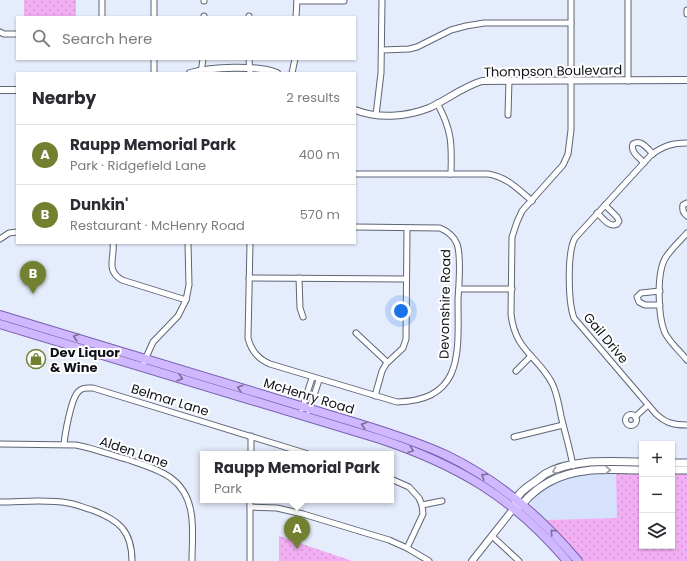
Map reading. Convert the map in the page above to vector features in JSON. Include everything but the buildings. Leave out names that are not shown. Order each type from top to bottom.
[{"type":"main road","name":"McHenry Road","points":[[0,315],[144,363],[305,412],[408,448],[444,463],[484,486],[514,508],[549,540],[567,561]]},
{"type":"main road","name":"McHenry Road","points":[[0,324],[144,363]]},
{"type":"main road","name":"McHenry Road","points":[[305,412],[402,437],[431,448],[474,470],[523,504],[549,528],[578,561]]},
{"type":"main road","points":[[514,508],[516,499],[522,491],[546,474],[573,464],[588,462],[639,462]]},
{"type":"main road","points":[[675,463],[687,463]]},
{"type":"main road","points":[[514,508],[523,504],[538,489],[549,482],[574,472],[585,470],[639,470]]},
{"type":"main road","points":[[675,470],[687,470]]},
{"type":"street","points":[[102,0],[102,16]]},
{"type":"street","points":[[154,0],[154,16]]},
{"type":"street","points":[[296,16],[296,0],[344,1]]},
{"type":"street","points":[[376,115],[381,73],[382,0]]},
{"type":"street","points":[[571,0],[571,130],[568,154],[563,165],[522,211],[516,222],[512,236],[512,325],[516,337],[544,371],[553,385],[574,472]]},
{"type":"street","points":[[628,0],[628,81]]},
{"type":"street","points":[[382,50],[409,49],[417,47],[451,30],[484,23],[571,23]]},
{"type":"street","points":[[0,32],[4,34],[16,34]]},
{"type":"street","points":[[154,60],[154,72]]},
{"type":"street","points":[[203,60],[201,71],[249,71],[263,69],[274,72]]},
{"type":"street","points":[[249,60],[249,71]]},
{"type":"street","points":[[292,72],[295,66],[295,60]]},
{"type":"street","points":[[508,115],[509,80]]},
{"type":"street","name":"Thompson Boulevard","points":[[356,110],[376,115],[407,114],[429,108],[472,84],[482,81],[687,80]]},
{"type":"street","points":[[0,90],[16,90]]},
{"type":"street","points":[[437,103],[446,118],[450,132],[452,143],[451,174]]},
{"type":"street","points":[[644,163],[631,147],[636,141],[640,142],[653,154]]},
{"type":"street","name":"Gail Drive","points":[[687,143],[668,144],[653,154],[575,238],[570,253],[571,310],[574,318],[656,414],[668,423],[676,426],[687,425]]},
{"type":"street","points":[[356,174],[488,174],[510,182],[532,201]]},
{"type":"street","points":[[687,203],[683,205],[682,209],[683,213],[687,216]]},
{"type":"street","points":[[597,213],[610,225],[614,226],[617,224],[619,221],[618,217],[605,205]]},
{"type":"street","name":"Devonshire Road","points":[[250,244],[248,338],[251,349],[257,356],[265,362],[312,378],[397,402],[409,402],[432,395],[442,388],[456,365],[458,350],[459,289],[458,252],[456,240],[447,231],[440,228],[356,227]]},
{"type":"street","points":[[375,396],[382,371],[388,362],[403,348],[406,338],[407,228]]},
{"type":"street","points":[[0,239],[9,233],[16,232]]},
{"type":"street","points":[[687,234],[665,258],[660,271],[661,319],[666,334],[687,360]]},
{"type":"street","points":[[113,244],[112,265],[113,271],[117,277],[122,280],[186,300]]},
{"type":"street","points":[[144,363],[153,342],[178,316],[186,300],[189,285],[187,244]]},
{"type":"street","points":[[249,278],[406,279]]},
{"type":"street","points":[[299,278],[300,308],[303,317]]},
{"type":"street","points":[[459,289],[512,290]]},
{"type":"street","points":[[660,291],[641,293],[637,297],[639,302],[642,304],[660,305]]},
{"type":"street","points":[[356,333],[388,362]]},
{"type":"street","points":[[516,371],[531,356]]},
{"type":"street","points":[[305,412],[312,378]]},
{"type":"street","points":[[305,412],[319,380]]},
{"type":"street","name":"Belmar Lane","points":[[64,444],[66,427],[76,396],[81,389],[88,388],[298,451]]},
{"type":"street","points":[[635,417],[648,405]]},
{"type":"street","points":[[514,437],[563,425]]},
{"type":"street","points":[[251,436],[251,451]]},
{"type":"street","name":"Alden Lane","points":[[0,444],[64,444],[85,447],[156,469],[176,481],[187,497],[192,512],[192,561]]},
{"type":"street","points":[[394,480],[409,487],[419,498],[422,505],[423,514],[408,548]]},
{"type":"street","points":[[422,505],[442,501]]},
{"type":"street","points":[[0,502],[65,502],[107,515],[123,528],[130,539],[132,561]]},
{"type":"street","points":[[250,503],[250,561]]},
{"type":"street","points":[[250,507],[288,509],[389,540],[408,548],[429,561]]},
{"type":"street","points":[[472,561],[514,508]]},
{"type":"street","points":[[492,536],[519,561]]},
{"type":"shaded area","points":[[24,0],[76,0],[76,16],[24,16]]},
{"type":"shaded area","points":[[592,473],[616,473],[617,518],[545,520],[531,506],[532,499],[541,490],[553,483],[565,478]]},
{"type":"shaded area","points":[[616,473],[639,473],[639,549],[675,549],[675,473],[687,473],[687,561],[582,561],[545,520],[617,518]]},
{"type":"shaded area","points":[[279,536],[352,561],[279,561]]},
{"type":"place","name":"Dunkin'","points":[[33,294]]},
{"type":"place","name":"Dev Liquor & Wine","points":[[36,359]]},
{"type":"place","name":"Raupp Memorial Park","points":[[297,549]]}]
